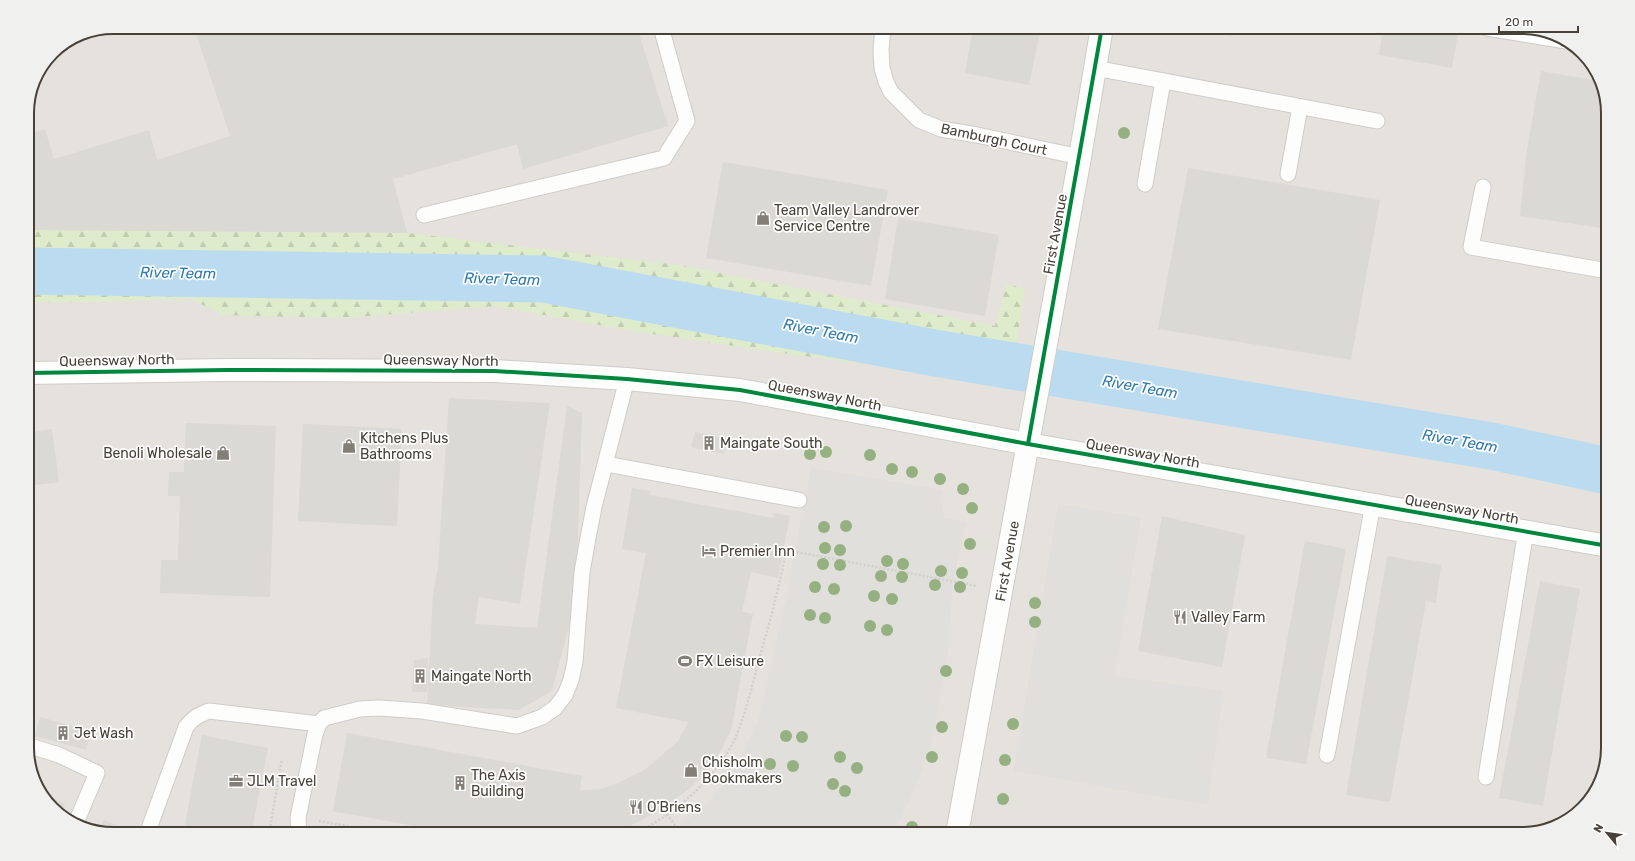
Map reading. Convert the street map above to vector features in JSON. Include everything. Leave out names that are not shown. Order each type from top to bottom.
[{"type":"street","name":"First Avenue","points":[[958,827],[1080,157],[1101,34]]},
{"type":"street","name":"Queensway North","points":[[34,373],[227,370],[486,371],[627,379],[740,390],[1028,444],[1601,545]]},
{"type":"lane","points":[[424,215],[664,158],[687,121],[663,34]]},
{"type":"lane","name":"Bamburgh Court","points":[[882,34],[881,50],[882,68],[886,82],[891,92],[918,120],[941,129],[977,135],[1080,157]]},
{"type":"lane","points":[[1520,34],[1548,39]]},
{"type":"lane","points":[[1095,68],[1377,121]]},
{"type":"lane","points":[[1145,184],[1163,81]]},
{"type":"lane","points":[[1288,174],[1300,107]]},
{"type":"lane","points":[[1483,187],[1471,247],[1601,270]]},
{"type":"lane","points":[[299,827],[298,818],[315,734],[319,724],[324,718],[360,709],[379,708],[422,711],[517,726],[542,717],[555,708],[565,695],[575,662],[583,565],[594,507],[627,379]]},
{"type":"lane","points":[[606,464],[799,500]]},
{"type":"lane","points":[[1327,755],[1373,504]]},
{"type":"lane","points":[[1486,777],[1526,531]]},
{"type":"lane","points":[[150,827],[186,727],[199,714],[209,712],[319,724]]},
{"type":"lane","points":[[34,747],[59,755],[97,773],[78,819]]},
{"type":"path","points":[[648,827],[687,798],[716,770],[736,736],[780,587],[786,550],[1001,591]]},
{"type":"path","points":[[271,827],[282,759]]},
{"type":"path","points":[[667,814],[676,827]]},
{"type":"shaded area","points":[[108,34],[1522,34],[1542,37],[1557,42],[1566,47],[1588,69],[1597,88],[1601,108],[1601,748],[1598,768],[1593,783],[1588,792],[1570,811],[1552,821],[1522,827],[113,827],[93,824],[78,819],[69,814],[47,792],[38,773],[34,753],[34,108],[42,78],[57,57],[69,47],[83,40]]},
{"type":"shaded area","points":[[811,468],[941,490],[944,518],[966,522],[952,587],[949,644],[932,742],[912,795],[896,827],[677,827],[708,803],[736,766],[758,722],[785,603]]},
{"type":"shaded area","points":[[1058,504],[1141,518],[1115,676],[1223,691],[1208,805],[1014,771]]},
{"type":"green space","points":[[34,230],[407,233],[677,265],[995,326],[1007,284],[1025,289],[1010,382],[797,355],[639,332],[494,306],[343,318],[224,315],[191,299],[34,302]]},
{"type":"building","points":[[196,34],[639,34],[668,126],[523,169],[517,144],[393,179],[407,233],[34,230],[34,133],[45,129],[54,159],[149,130],[157,160],[230,136]]},
{"type":"building","points":[[972,34],[1040,34],[1029,85],[965,73]]},
{"type":"building","points":[[1221,34],[1231,34],[1231,36]]},
{"type":"building","points":[[1382,34],[1458,34],[1452,68],[1379,55]]},
{"type":"building","points":[[1541,71],[1594,80],[1601,108],[1601,228],[1520,216],[1526,156]]},
{"type":"building","points":[[723,162],[888,190],[871,286],[706,258]]},
{"type":"building","points":[[1188,168],[1380,200],[1351,360],[1158,329]]},
{"type":"building","points":[[898,218],[999,235],[985,316],[885,299]]},
{"type":"building","points":[[449,398],[550,403],[520,604],[479,597],[475,624],[537,628],[567,406],[582,413],[576,599],[552,691],[519,710],[427,705],[433,595],[438,568]]},
{"type":"building","points":[[186,423],[276,426],[270,597],[160,593],[161,560],[178,560],[180,496],[168,496],[169,472],[184,472]]},
{"type":"building","points":[[303,424],[402,429],[397,526],[298,521]]},
{"type":"building","points":[[52,429],[59,482],[34,485],[34,431]]},
{"type":"building","name":"Maingate South","points":[[695,432],[727,439],[724,454],[691,447]]},
{"type":"building","points":[[632,488],[651,491],[650,495],[773,518],[774,513],[790,516],[778,578],[751,572],[742,612],[753,614],[731,730],[719,754],[705,773],[690,788],[662,809],[627,827],[420,827],[333,811],[347,733],[582,776],[580,790],[600,789],[614,785],[646,769],[678,741],[688,722],[616,708],[646,553],[622,549]]},
{"type":"building","points":[[1162,516],[1245,535],[1222,667],[1138,651]]},
{"type":"building","points":[[1305,541],[1346,549],[1306,764],[1266,758]]},
{"type":"building","points":[[1387,556],[1441,565],[1436,603],[1426,601],[1390,802],[1346,795]]},
{"type":"building","points":[[1540,581],[1580,589],[1543,806],[1499,798]]},
{"type":"building","name":"Maingate North","points":[[428,658],[427,692],[412,692],[414,660]]},
{"type":"building","name":"Jet Wash","points":[[40,717],[91,731],[86,750],[35,736]]},
{"type":"building","points":[[202,735],[268,748],[252,827],[184,827]]},
{"type":"building","points":[[53,799],[65,804],[63,809]]},
{"type":"building","points":[[104,820],[121,827],[113,827],[101,826]]},
{"type":"waterway","name":"River Team","points":[[34,271],[543,279],[935,353],[1491,446],[1601,470]]},
{"type":"cycle path","points":[[1028,444],[1101,34]]},
{"type":"cycle path","points":[[34,373],[227,370],[494,371],[627,379],[740,390],[1028,444],[1601,545]]},
{"type":"place","name":"Team Valley Landrover Service Centre","points":[[763,218]]},
{"type":"place","name":"Maingate South","points":[[709,443]]},
{"type":"place","name":"Kitchens Plus Bathrooms","points":[[349,446]]},
{"type":"place","name":"Benoli Wholesale","points":[[223,453]]},
{"type":"place","name":"Premier Inn","points":[[709,551]]},
{"type":"place","name":"Valley Farm","points":[[1180,617]]},
{"type":"place","name":"FX Leisure","points":[[685,661]]},
{"type":"place","name":"Maingate North","points":[[420,676]]},
{"type":"place","name":"Jet Wash","points":[[63,733]]},
{"type":"place","name":"Chisholm Bookmakers","points":[[691,770]]},
{"type":"place","name":"JLM Travel","points":[[236,781]]},
{"type":"place","name":"The Axis Building","points":[[460,783]]},
{"type":"place","name":"O'Briens","points":[[636,807]]}]
